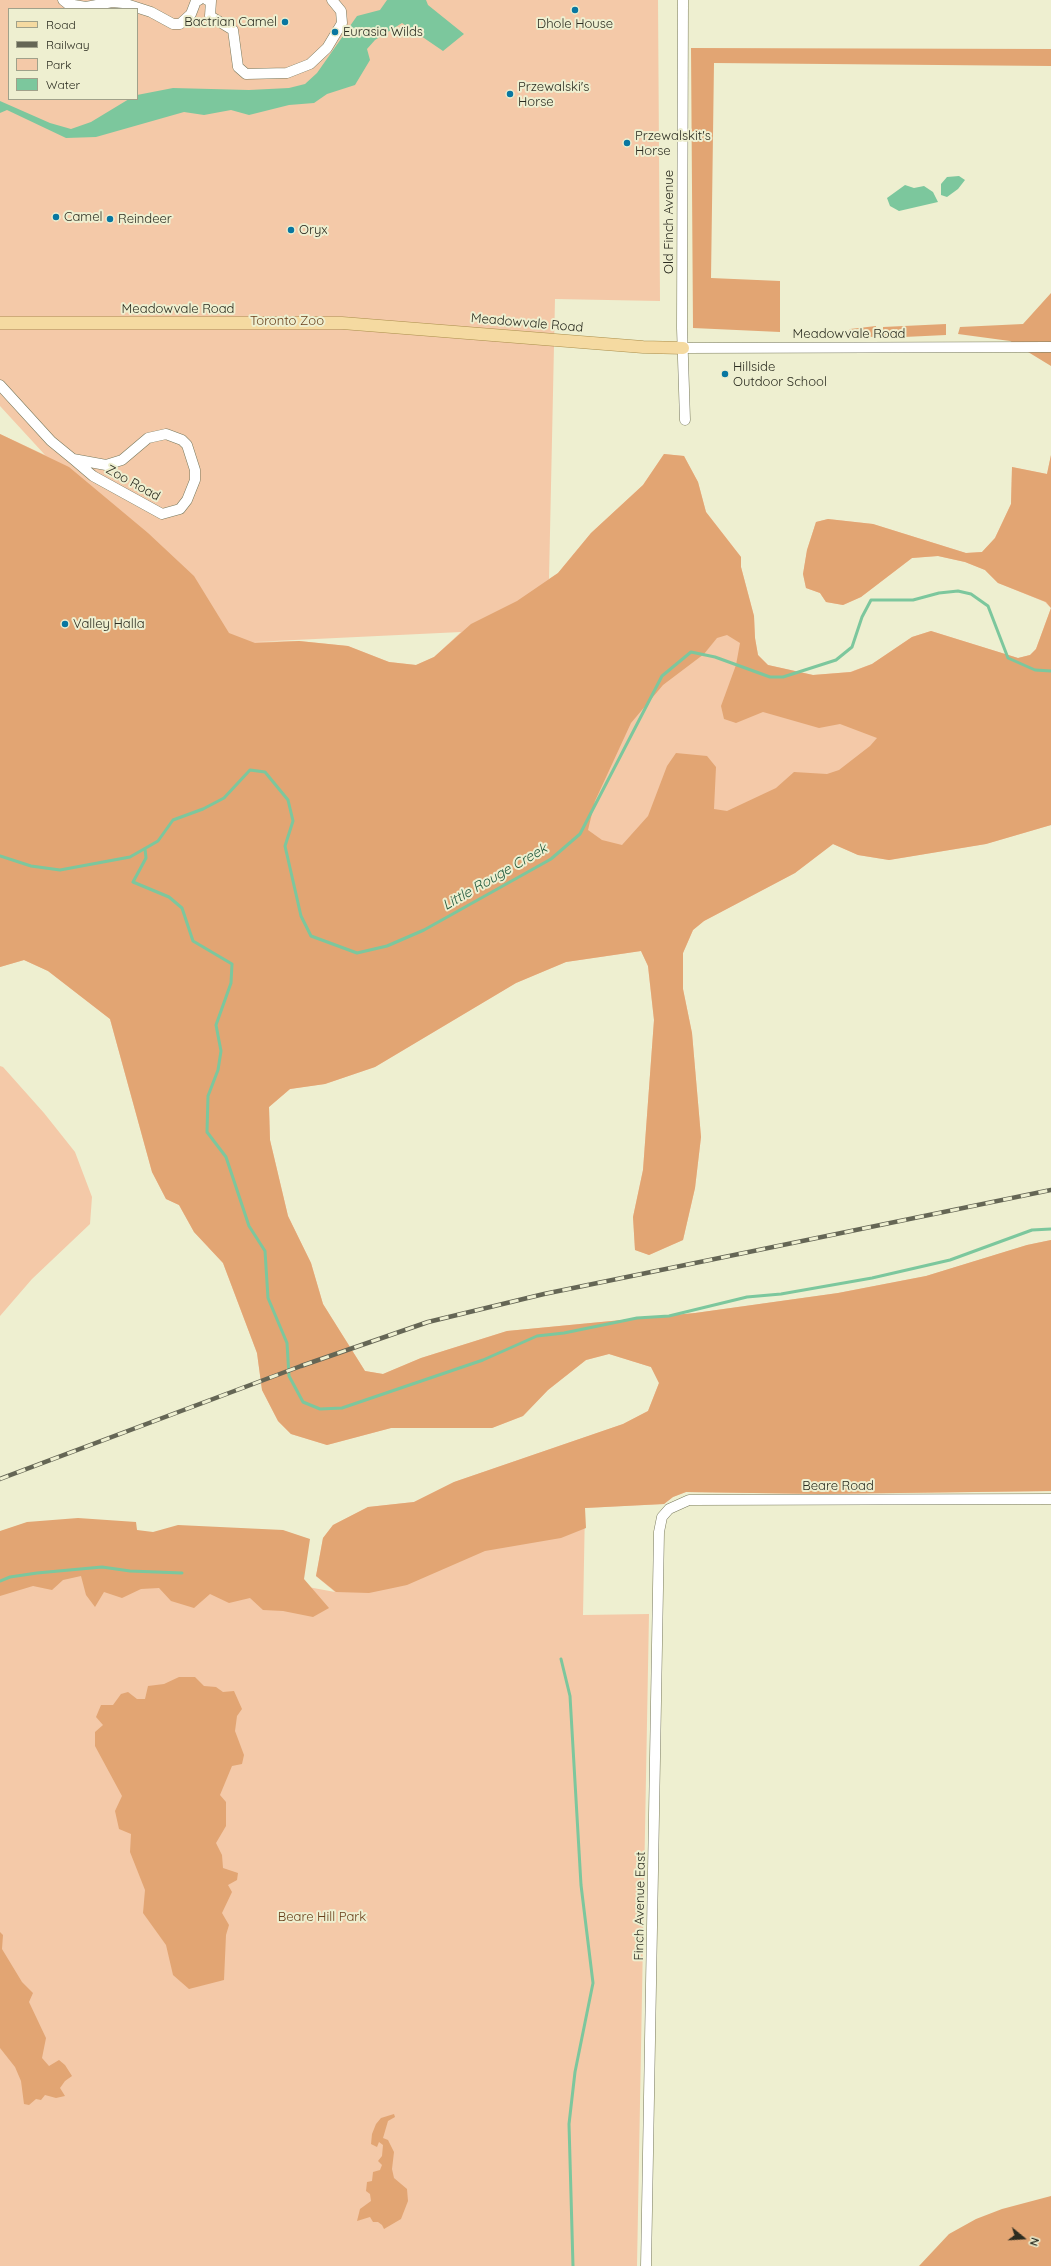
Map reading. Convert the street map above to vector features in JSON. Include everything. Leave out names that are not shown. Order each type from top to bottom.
[{"type":"main road","name":"Meadowvale Road","points":[[0,323],[342,323],[643,347],[683,348]]},
{"type":"street","points":[[63,0],[68,4],[86,7],[112,2],[124,3],[151,12],[173,24],[180,24],[191,14],[196,1],[199,0]]},
{"type":"street","points":[[207,0],[211,1],[210,16],[233,30],[238,67],[246,74],[288,74],[310,64],[328,48],[342,23],[341,11],[332,0]]},
{"type":"street","name":"Old Finch Avenue","points":[[684,0],[683,348],[685,420]]},
{"type":"street","name":"Meadowvale Road","points":[[683,348],[1051,347]]},
{"type":"street","name":"Zoo Road","points":[[0,384],[52,440],[73,459],[93,476],[162,514],[180,509],[187,500],[195,480],[195,470],[187,445],[182,440],[166,434],[148,438],[122,460],[106,465],[73,459]]},
{"type":"street","name":"Beare Road","points":[[659,1547],[659,1532],[662,1517],[669,1509],[689,1500],[1051,1499]]},
{"type":"street","name":"Finch Avenue East","points":[[646,2266],[659,1547]]},
{"type":"green space","points":[[0,0],[658,0],[660,301],[555,299],[549,579],[558,573],[591,533],[643,485],[664,454],[684,456],[698,482],[706,512],[741,557],[741,567],[754,616],[755,638],[758,655],[768,665],[813,675],[850,672],[872,664],[912,637],[931,631],[1018,658],[1030,655],[1036,649],[1051,608],[1051,825],[986,844],[889,860],[858,855],[833,844],[795,873],[704,921],[693,930],[683,953],[683,989],[692,1033],[701,1137],[695,1188],[683,1240],[649,1255],[635,1250],[633,1217],[643,1170],[654,1020],[648,966],[641,951],[566,962],[516,983],[375,1067],[325,1084],[290,1089],[269,1107],[270,1140],[288,1216],[311,1263],[323,1304],[365,1371],[383,1374],[421,1358],[507,1331],[695,1313],[838,1293],[926,1276],[1027,1245],[1051,1240],[1051,1491],[821,1494],[686,1492],[673,1497],[664,1504],[585,1508],[583,1615],[649,1614],[637,2266],[0,2266],[0,1566],[59,1541],[335,1592],[316,1576],[323,1538],[333,1525],[368,1507],[414,1502],[454,1482],[623,1424],[648,1411],[659,1383],[651,1367],[609,1354],[586,1360],[548,1390],[523,1416],[492,1428],[391,1428],[327,1445],[291,1434],[278,1421],[262,1390],[257,1353],[223,1263],[194,1232],[179,1205],[166,1199],[152,1172],[110,1019],[48,971],[24,960],[0,967],[0,434],[45,455],[0,406]],"holes":[[[461,632],[434,657],[416,665],[389,662],[348,646],[299,641],[253,642]]]},
{"type":"green space","points":[[1051,455],[1051,608],[1045,602],[998,583],[985,570],[965,562],[938,556],[912,558],[861,597],[843,605],[826,602],[820,593],[806,588],[803,574],[807,550],[816,522],[828,519],[873,524],[966,553],[982,552],[995,538],[1011,504],[1012,467],[1047,474]]},
{"type":"green space","points":[[0,1066],[3,1067],[44,1113],[75,1152],[92,1197],[90,1224],[32,1279],[0,1316]]},
{"type":"shaded area","points":[[691,48],[1051,49],[1051,66],[714,63],[711,278],[780,281],[780,332],[693,328]]},
{"type":"shaded area","points":[[1051,293],[1051,366],[1010,341],[958,334],[960,327],[1023,324]]},
{"type":"shaded area","points":[[946,324],[946,335],[883,338],[883,327]]},
{"type":"shaded area","points":[[876,326],[875,337],[844,336],[850,329]]},
{"type":"shaded area","points":[[0,434],[69,467],[148,533],[194,576],[229,633],[255,643],[299,641],[348,646],[389,662],[416,665],[434,657],[471,624],[517,601],[558,573],[591,533],[643,485],[664,454],[684,456],[698,482],[706,512],[741,557],[741,567],[754,616],[755,638],[758,655],[768,665],[813,675],[851,672],[872,664],[912,637],[931,631],[1018,658],[1030,655],[1036,649],[1051,608],[1051,825],[986,844],[889,860],[858,855],[833,844],[795,873],[704,921],[693,930],[683,953],[683,989],[692,1033],[701,1137],[695,1188],[683,1240],[649,1255],[635,1250],[633,1217],[643,1170],[654,1020],[648,966],[641,951],[566,962],[516,983],[375,1067],[325,1084],[290,1089],[269,1107],[270,1140],[288,1216],[311,1263],[323,1304],[365,1371],[383,1374],[421,1358],[507,1331],[695,1313],[838,1293],[926,1276],[1027,1245],[1051,1240],[1051,1491],[821,1494],[686,1492],[673,1497],[664,1504],[585,1508],[586,1528],[561,1538],[485,1551],[407,1585],[369,1593],[336,1592],[316,1576],[323,1538],[333,1525],[368,1507],[414,1502],[454,1482],[623,1424],[648,1411],[659,1383],[651,1367],[609,1354],[586,1360],[548,1390],[523,1416],[492,1428],[391,1428],[327,1445],[291,1434],[278,1421],[262,1390],[257,1353],[223,1263],[194,1232],[179,1205],[166,1199],[152,1172],[110,1019],[48,971],[24,960],[0,967]],"holes":[[[727,635],[740,643],[736,665],[721,706],[724,719],[736,723],[763,712],[819,728],[840,724],[877,738],[870,746],[839,770],[827,774],[794,772],[776,788],[727,811],[714,809],[716,767],[707,756],[676,753],[667,766],[648,816],[622,845],[602,840],[588,830],[595,801],[631,723],[663,685],[704,654],[717,638]]]},
{"type":"shaded area","points":[[1051,455],[1051,608],[1046,602],[998,583],[985,570],[965,562],[938,556],[912,558],[861,597],[843,605],[826,602],[820,593],[806,588],[803,574],[807,550],[816,522],[828,519],[873,524],[966,553],[982,552],[995,538],[1011,504],[1012,467],[1047,474]]},
{"type":"shaded area","points":[[78,1518],[136,1522],[137,1530],[153,1532],[178,1525],[283,1530],[310,1539],[304,1579],[329,1608],[313,1617],[283,1611],[263,1610],[250,1598],[229,1603],[210,1594],[194,1608],[171,1601],[159,1588],[141,1589],[122,1598],[104,1592],[95,1607],[86,1595],[81,1576],[63,1580],[52,1590],[33,1586],[0,1596],[0,1531],[27,1522]]},
{"type":"shaded area","points":[[179,1677],[195,1677],[204,1686],[216,1687],[223,1692],[234,1691],[242,1709],[237,1716],[235,1731],[244,1755],[242,1764],[232,1766],[220,1795],[226,1802],[226,1826],[216,1843],[222,1855],[223,1868],[238,1873],[237,1880],[228,1885],[232,1892],[222,1913],[229,1925],[226,1935],[224,1980],[189,1989],[173,1975],[166,1945],[143,1913],[145,1890],[130,1852],[131,1834],[119,1829],[115,1811],[122,1796],[95,1746],[95,1732],[103,1725],[96,1717],[101,1705],[113,1705],[121,1694],[128,1692],[137,1699],[145,1699],[148,1686],[164,1684]]},
{"type":"shaded area","points":[[0,1932],[3,1935],[2,1949],[22,1982],[33,1993],[29,2002],[46,2038],[42,2058],[49,2066],[59,2060],[65,2065],[72,2076],[65,2081],[60,2088],[65,2096],[56,2098],[45,2095],[41,2100],[36,2099],[29,2105],[24,2104],[21,2081],[15,2067],[0,2048]]},
{"type":"shaded area","points":[[394,2114],[395,2117],[388,2121],[383,2138],[388,2140],[394,2152],[392,2169],[394,2178],[407,2189],[408,2201],[401,2219],[384,2229],[378,2222],[373,2222],[370,2217],[357,2221],[360,2209],[371,2201],[370,2194],[366,2191],[367,2182],[372,2181],[373,2172],[380,2170],[382,2165],[378,2161],[382,2156],[383,2145],[379,2142],[377,2147],[371,2144],[372,2134],[376,2124],[381,2118]]},
{"type":"shaded area","points":[[1051,2196],[1051,2266],[919,2266],[949,2234],[976,2219],[1002,2209]]},
{"type":"water","points":[[387,0],[426,0],[428,5],[464,34],[443,51],[402,23],[375,40],[367,49],[370,60],[355,85],[327,94],[314,103],[289,105],[249,115],[231,110],[204,115],[184,112],[96,137],[66,138],[7,110],[0,113],[0,101],[50,123],[71,129],[91,122],[127,100],[138,100],[138,95],[173,88],[249,90],[289,88],[305,84],[317,73],[357,16],[380,10]]},
{"type":"water","points":[[959,176],[965,180],[958,189],[947,197],[941,195],[941,184],[947,177]]},
{"type":"water","points":[[905,185],[914,188],[924,186],[933,192],[938,202],[899,211],[890,206],[887,198]]},
{"type":"waterway","name":"Little Rouge Creek","points":[[0,856],[31,866],[60,870],[130,857],[158,841],[173,820],[203,809],[224,798],[250,770],[265,772],[288,800],[293,821],[285,846],[301,916],[311,936],[357,953],[387,946],[424,930],[551,859],[580,834],[662,676],[691,652],[715,657],[770,677],[783,677],[836,660],[852,647],[862,617],[871,600],[913,600],[939,593],[958,591],[971,594],[988,606],[1008,658],[1035,670],[1051,671]]},
{"type":"waterway","points":[[145,849],[146,858],[133,882],[169,897],[182,908],[193,941],[232,964],[231,983],[216,1025],[221,1051],[218,1070],[208,1096],[207,1132],[226,1157],[249,1226],[265,1251],[268,1298],[287,1343],[289,1376],[303,1402],[320,1409],[342,1408],[483,1360],[537,1336],[564,1333],[637,1318],[669,1316],[747,1297],[781,1294],[872,1278],[950,1260],[1032,1230],[1051,1229]]},
{"type":"waterway","points":[[0,1581],[10,1577],[37,1573],[102,1567],[130,1571],[182,1573]]},
{"type":"waterway","points":[[561,1659],[570,1696],[581,1885],[593,1983],[575,2072],[569,2124],[573,2266]]},
{"type":"railway","points":[[0,1479],[301,1366],[428,1322],[544,1294],[1051,1190]]},
{"type":"place","name":"Dhole House","points":[[575,10]]},
{"type":"place","name":"Bactrian Camel","points":[[285,22]]},
{"type":"place","name":"Eurasia Wilds","points":[[335,32]]},
{"type":"place","name":"Przewalski's Horse","points":[[510,94]]},
{"type":"place","name":"Przewalskit's Horse","points":[[627,143]]},
{"type":"place","name":"Camel","points":[[56,217]]},
{"type":"place","name":"Reindeer","points":[[110,219]]},
{"type":"place","name":"Oryx","points":[[291,230]]},
{"type":"place","name":"Hillside Outdoor School","points":[[725,374]]},
{"type":"place","name":"Valley Halla","points":[[65,624]]},
{"type":"park label","name":"Toronto Zoo","points":[[287,321]]},
{"type":"park label","name":"Beare Hill Park","points":[[322,1917]]}]
